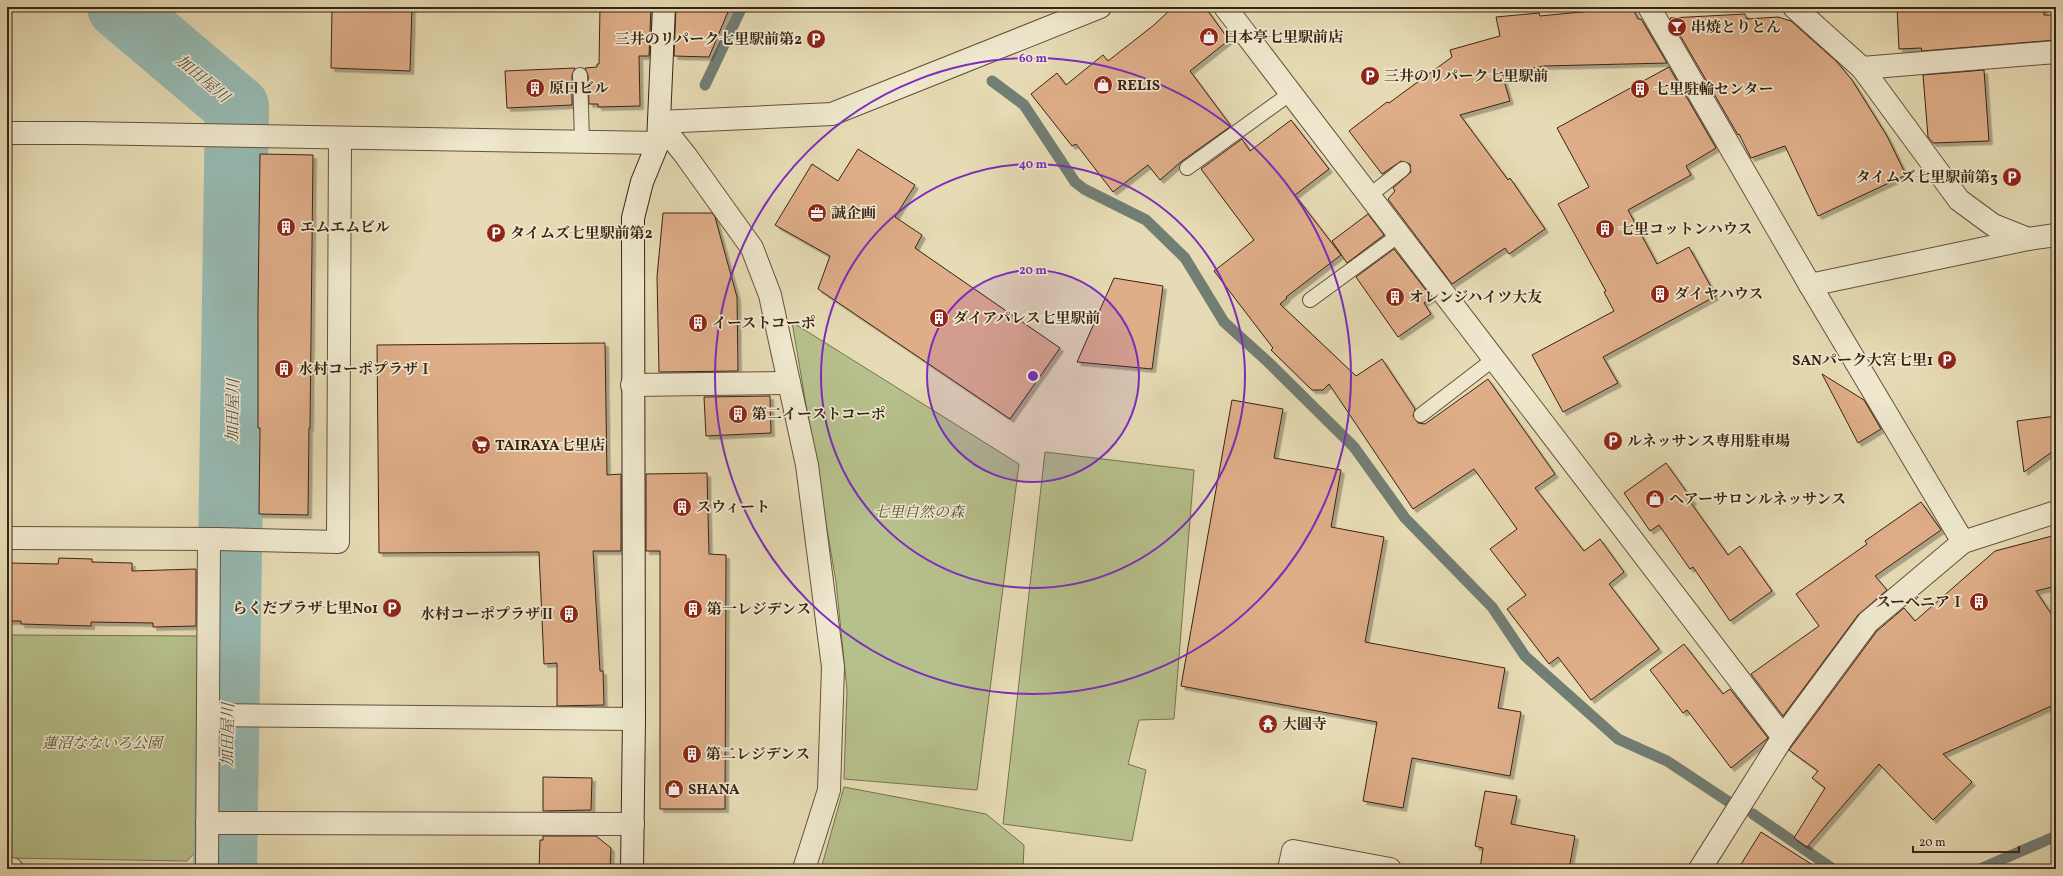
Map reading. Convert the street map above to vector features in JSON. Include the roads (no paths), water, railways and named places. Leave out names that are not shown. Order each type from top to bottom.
[{"type":"street","points":[[632,869],[634,719],[632,218],[642,182],[659,132],[664,7]]},
{"type":"street","points":[[7,133],[582,141],[832,114],[1100,7]]},
{"type":"street","points":[[1225,7],[1783,738]]},
{"type":"street","points":[[1649,7],[1810,285],[1963,542]]},
{"type":"street","points":[[1794,7],[1862,68],[1959,200],[1994,225],[2028,239]]},
{"type":"street","points":[[1862,68],[2056,52]]},
{"type":"street","points":[[659,132],[686,156],[752,248],[770,295],[807,466],[833,667],[829,790],[804,869]]},
{"type":"street","points":[[7,538],[214,539],[338,542],[340,138]]},
{"type":"street","points":[[1810,285],[2028,239],[2056,235]]},
{"type":"street","points":[[632,385],[789,383]]},
{"type":"street","points":[[1700,869],[1783,738],[1868,622],[1963,542],[2056,512]]},
{"type":"street","points":[[207,869],[208,715],[214,539]]},
{"type":"street","points":[[208,715],[634,719]]},
{"type":"street","points":[[207,823],[633,824]]},
{"type":"street","points":[[1289,869],[1293,851],[1390,869]]},
{"type":"street","points":[[7,869],[12,869]]},
{"type":"lane","points":[[580,76],[582,141]]},
{"type":"lane","points":[[1187,168],[1291,93]]},
{"type":"lane","points":[[1369,196],[1404,168]]},
{"type":"lane","points":[[1310,300],[1399,235]]},
{"type":"lane","points":[[1421,415],[1494,359]]},
{"type":"waterway","name":"加田屋川","points":[[119,7],[237,107],[225,869]]},
{"type":"waterway","points":[[705,85],[742,7]]},
{"type":"waterway","points":[[992,81],[1024,105],[1075,182],[1084,189],[1146,220],[1185,258],[1224,322],[1268,362],[1354,447],[1405,518],[1492,607],[1525,656],[1618,739],[1667,761],[1729,802]]},
{"type":"waterway","points":[[1753,814],[1833,869]]},
{"type":"waterway","points":[[1980,869],[2056,836]]},
{"type":"place","name":"串焼とりとん","points":[[1677,27]]},
{"type":"place","name":"日本亭七里駅前店","points":[[1209,37]]},
{"type":"place","name":"三井のリパーク七里駅前第2","points":[[816,39]]},
{"type":"place","name":"三井のリパーク七里駅前","points":[[1370,76]]},
{"type":"place","name":"RELIS","points":[[1103,85]]},
{"type":"place","name":"原口ビル","points":[[535,88]]},
{"type":"place","name":"七里駐輪センター","points":[[1640,89]]},
{"type":"place","name":"タイムズ七里駅前第3","points":[[2012,177]]},
{"type":"place","name":"誠企画","points":[[817,213]]},
{"type":"place","name":"エムエムビル","points":[[286,227]]},
{"type":"place","name":"七里コットンハウス","points":[[1605,229]]},
{"type":"place","name":"タイムズ七里駅前第2","points":[[496,233]]},
{"type":"place","name":"ダイヤハウス","points":[[1660,294]]},
{"type":"place","name":"オレンジハイツ大友","points":[[1395,297]]},
{"type":"place","name":"ダイアパレス七里駅前","points":[[939,318]]},
{"type":"place","name":"イーストコーポ","points":[[698,323]]},
{"type":"place","name":"SANパーク大宮七里1","points":[[1947,360]]},
{"type":"place","name":"水村コーポプラザⅠ","points":[[284,369]]},
{"type":"place","name":"第二イーストコーポ","points":[[738,414]]},
{"type":"place","name":"ルネッサンス専用駐車場","points":[[1613,441]]},
{"type":"place","name":"TAIRAYA七里店","points":[[481,445]]},
{"type":"place","name":"ヘアーサロンルネッサンス","points":[[1655,499]]},
{"type":"place","name":"スウィート","points":[[682,507]]},
{"type":"place","name":"スーベニアⅠ","points":[[1979,602]]},
{"type":"place","name":"らくだプラザ七里No1","points":[[392,608]]},
{"type":"place","name":"第一レジデンス","points":[[693,609]]},
{"type":"place","name":"水村コーポプラザⅡ","points":[[569,614]]},
{"type":"place","name":"大圓寺","points":[[1268,724]]},
{"type":"place","name":"第二レジデンス","points":[[692,754]]},
{"type":"place","name":"SHANA","points":[[674,789]]},
{"type":"park label","name":"七里自然の森","points":[[919,512]]},
{"type":"park label","name":"蓮沼なないろ公園","points":[[102,743]]}]
